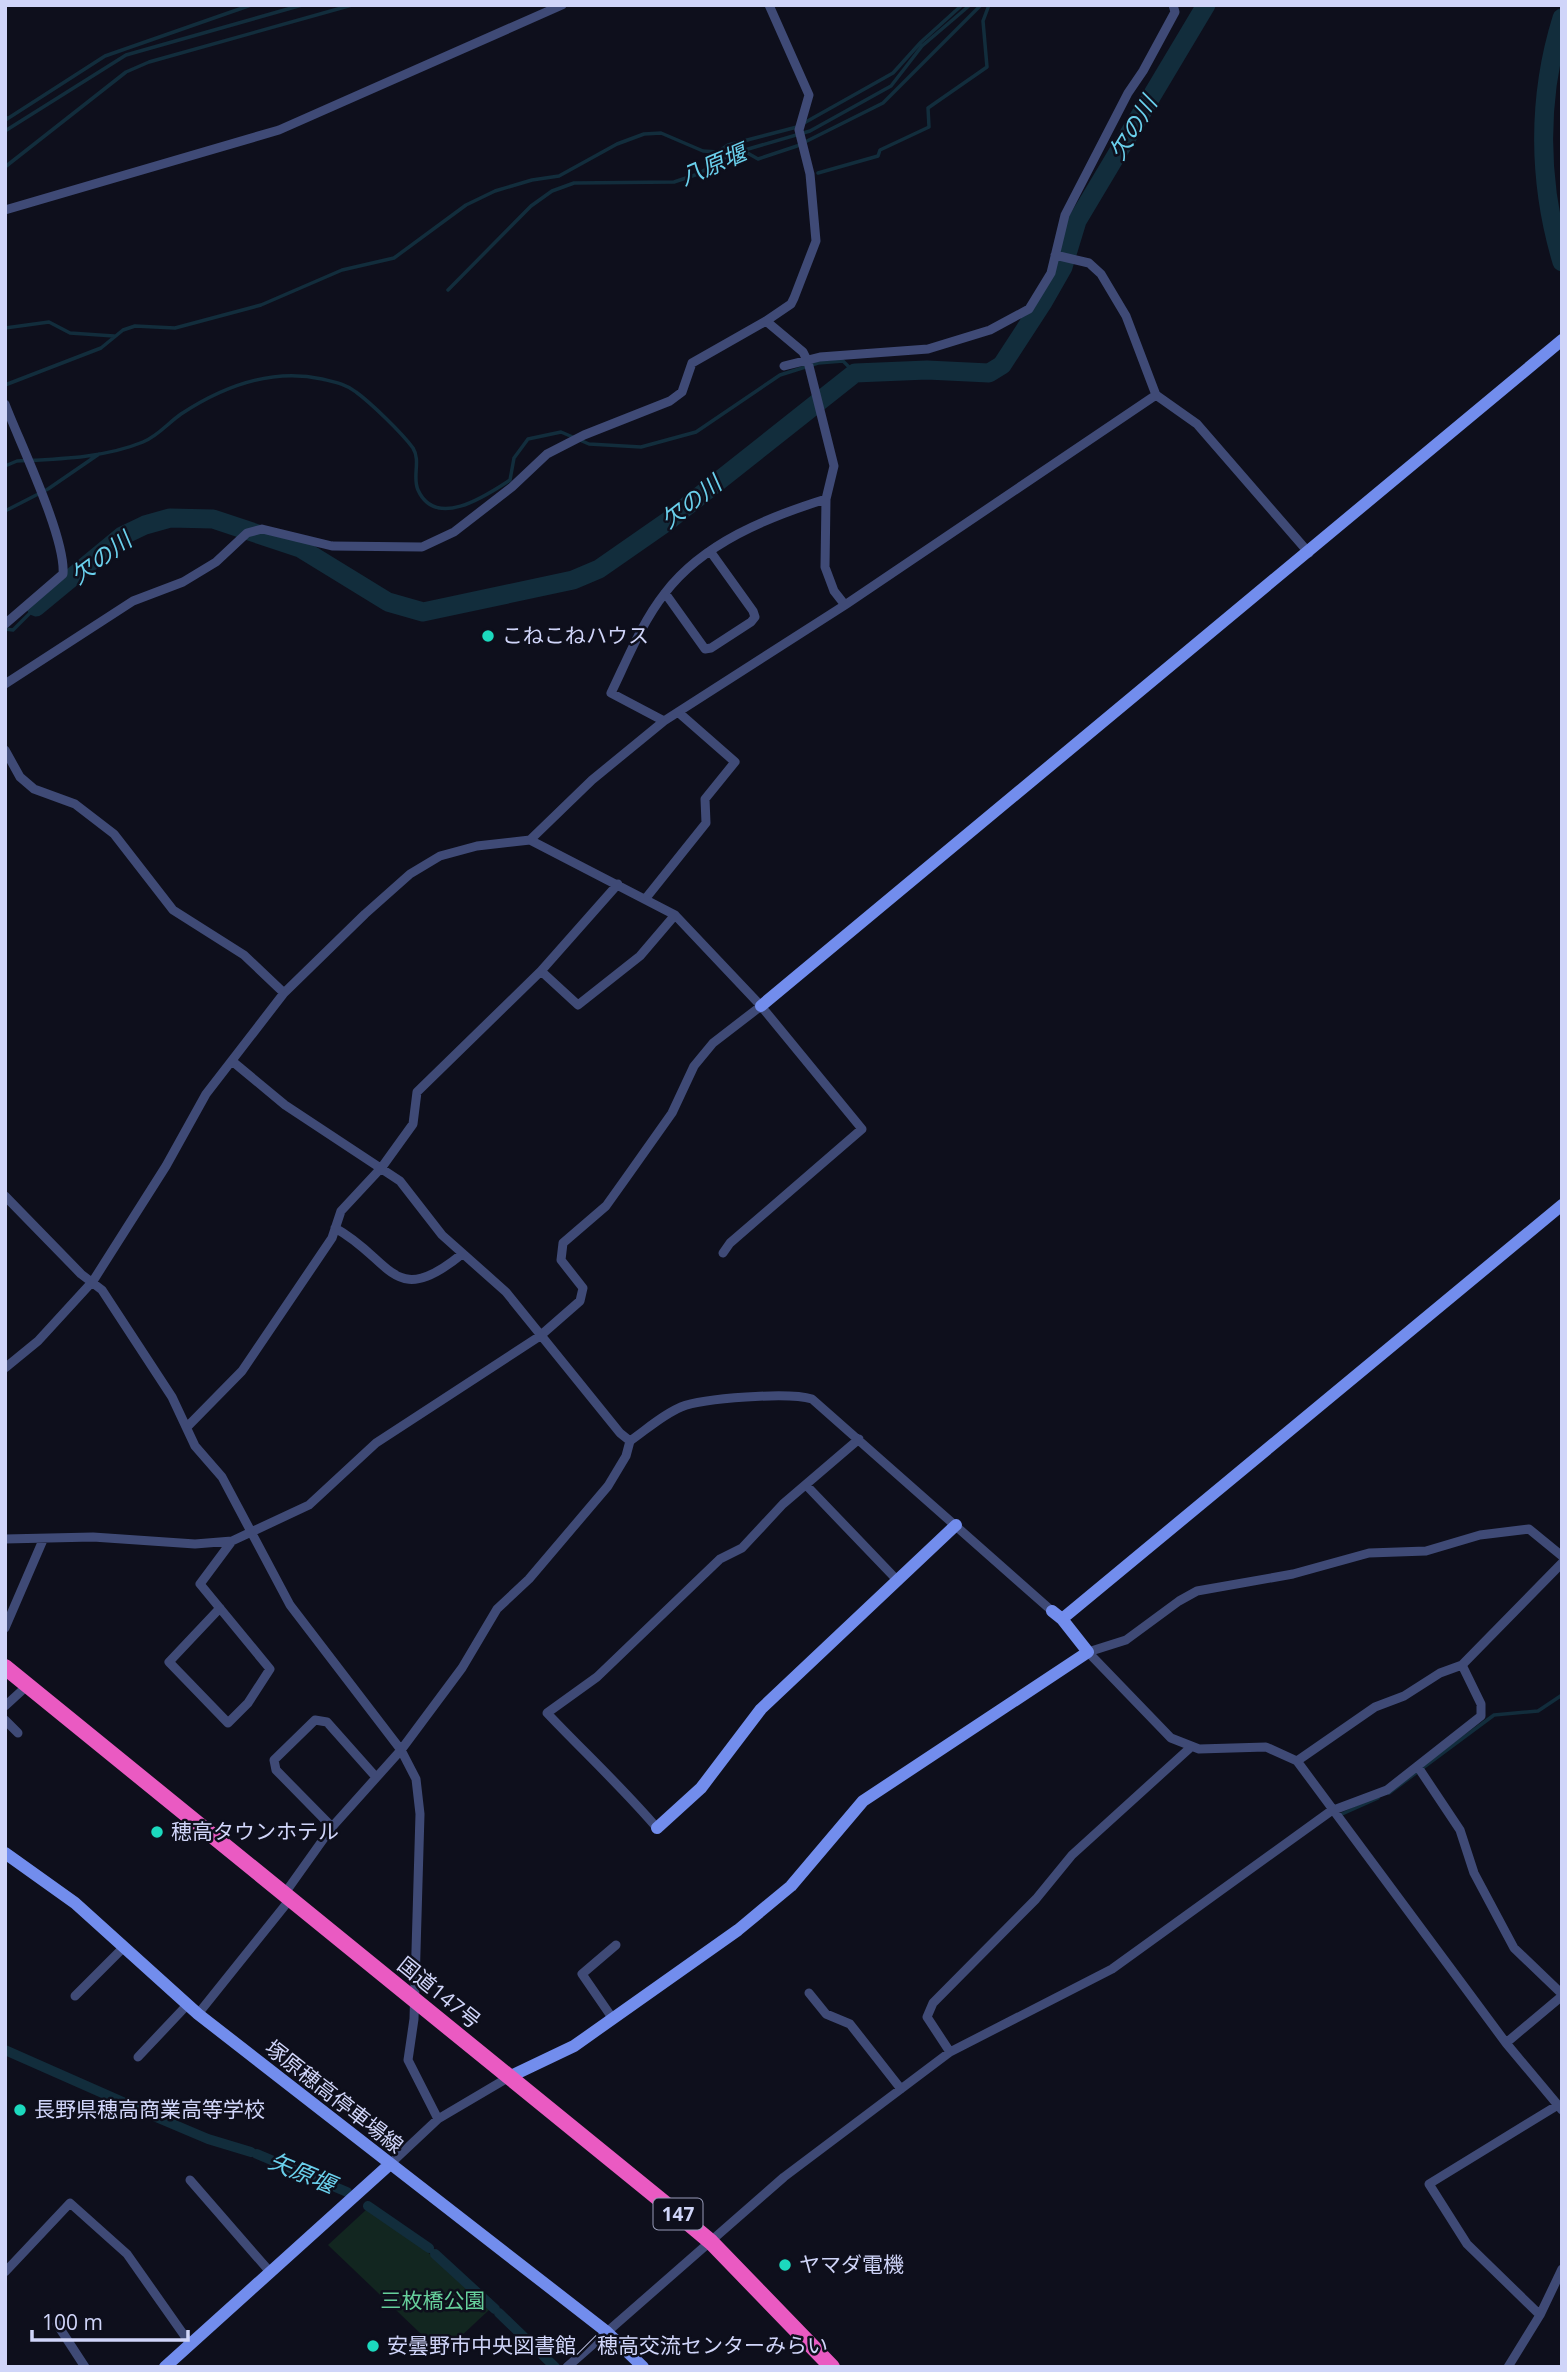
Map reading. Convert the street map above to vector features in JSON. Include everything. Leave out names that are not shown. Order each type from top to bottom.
[{"type":"highway","name":"国道147号","points":[[5,1667],[711,2242],[832,2367]]},
{"type":"street","points":[[5,210],[279,130],[562,5]]},
{"type":"street","points":[[5,684],[133,601],[183,582],[216,562],[247,533],[262,528],[332,546],[422,547],[454,532],[512,487],[547,454],[584,435],[670,401],[681,392],[692,363],[791,304],[813,251],[815,216],[799,124],[809,95],[769,5]]},
{"type":"street","points":[[784,366],[928,349],[990,330],[1029,309],[1051,273],[1065,215],[1128,93],[1166,30],[1175,12],[1173,5]]},
{"type":"street","points":[[1057,255],[1094,267],[1108,284],[1138,341],[1156,396],[1198,424],[1309,553]]},
{"type":"street","points":[[766,321],[799,348],[809,364],[834,466],[826,499],[825,567],[834,591],[845,605]]},
{"type":"street","points":[[5,1539],[93,1537],[195,1545],[232,1541],[309,1505],[376,1443],[540,1336],[584,1295],[583,1288],[561,1260],[563,1243],[606,1206],[672,1113],[694,1066],[713,1043],[1309,553],[1562,341]]},
{"type":"street","points":[[530,840],[592,780],[664,721],[845,605],[1156,396]]},
{"type":"street","points":[[5,404],[64,562],[62,574],[5,624]]},
{"type":"street","points":[[664,721],[611,693],[665,593],[689,566],[741,532],[826,499]]},
{"type":"street","points":[[665,593],[705,649],[711,648],[751,622],[755,617],[753,611],[710,551]]},
{"type":"street","points":[[646,898],[706,823],[705,799],[735,762],[678,712]]},
{"type":"street","points":[[5,750],[20,777],[34,789],[75,804],[114,834],[173,910],[244,955],[284,993]]},
{"type":"street","points":[[5,1367],[38,1341],[93,1281],[166,1166],[206,1094],[284,993],[365,914],[420,868],[440,856],[477,846],[530,840],[675,915],[761,1006],[862,1129],[730,1243],[723,1254]]},
{"type":"street","points":[[187,1427],[242,1371],[332,1238],[341,1211],[382,1167],[413,1125],[417,1092],[541,971],[618,884]]},
{"type":"street","points":[[541,971],[578,1005],[640,956],[675,915]]},
{"type":"street","points":[[232,1061],[285,1105],[400,1181],[442,1235],[506,1292],[630,1441]]},
{"type":"street","points":[[5,1196],[62,1256],[93,1281],[123,1319],[187,1427],[195,1446],[222,1477],[290,1605],[401,1750],[416,1779],[420,1814],[414,1999],[408,2060],[438,2119]]},
{"type":"street","points":[[1057,1615],[1562,1205]]},
{"type":"street","points":[[335,1228],[349,1236],[398,1278],[409,1282],[423,1280],[443,1270],[462,1254]]},
{"type":"street","points":[[198,2014],[288,1895],[332,1826],[401,1750],[463,1668],[497,1609],[529,1579],[619,1472],[630,1441],[679,1408],[697,1402],[792,1396],[813,1399],[1057,1615],[1088,1652],[1171,1738],[1191,1747],[1213,1750],[1266,1747],[1297,1761],[1331,1811],[1506,2043],[1560,2108],[1429,2183],[1467,2244],[1540,2315]]},
{"type":"street","points":[[859,1439],[783,1504],[742,1548],[720,1559],[597,1677],[547,1713],[603,1772],[617,1781],[657,1828],[701,1788],[761,1709],[956,1525]]},
{"type":"street","points":[[806,1485],[898,1581]]},
{"type":"street","points":[[173,2364],[438,2119],[509,2077],[573,2046],[738,1930],[791,1886],[863,1801],[1088,1652],[1126,1640],[1197,1591],[1293,1574],[1369,1553],[1426,1551],[1480,1535],[1529,1529],[1562,1556]]},
{"type":"street","points":[[5,1628],[43,1540]]},
{"type":"street","points":[[220,1608],[169,1662],[229,1723],[248,1703],[271,1669],[200,1584],[232,1541]]},
{"type":"street","points":[[1297,1761],[1375,1707],[1404,1696],[1440,1673],[1462,1665],[1562,1563]]},
{"type":"street","points":[[567,2367],[783,2178],[950,2052],[1112,1969],[1331,1811],[1387,1790],[1418,1766],[1481,1716],[1481,1704],[1462,1665]]},
{"type":"street","points":[[5,1706],[28,1685]]},
{"type":"street","points":[[5,1720],[18,1733]]},
{"type":"street","points":[[332,1826],[276,1770],[274,1760],[315,1720],[327,1722],[375,1776]]},
{"type":"street","points":[[950,2052],[927,2017],[933,2003],[1036,1899],[1072,1855],[1191,1747]]},
{"type":"street","points":[[1418,1766],[1460,1830],[1474,1872],[1514,1948],[1562,1995],[1506,2043]]},
{"type":"street","name":"塚原穂高停車場線","points":[[5,1853],[57,1889],[198,2014],[607,2332],[643,2367]]},
{"type":"street","points":[[613,2018],[582,1974],[616,1945]]},
{"type":"street","points":[[75,1996],[124,1947]]},
{"type":"street","points":[[809,1993],[826,2014],[850,2024],[901,2089]]},
{"type":"street","points":[[138,2057],[188,2004]]},
{"type":"street","points":[[191,2180],[271,2273]]},
{"type":"street","points":[[5,2272],[70,2203],[127,2254],[191,2345]]},
{"type":"street","points":[[1508,2367],[1540,2315],[1562,2269]]},
{"type":"street","points":[[57,2324],[85,2367]]},
{"type":"green space","name":"三枚橋公園","points":[[367,2209],[421,2246],[490,2309],[442,2354],[328,2245]]},
{"type":"waterway","points":[[5,116],[7,119],[105,56],[251,5]]},
{"type":"waterway","points":[[5,131],[126,55],[302,5]]},
{"type":"waterway","points":[[5,167],[126,72],[149,62],[352,5]]},
{"type":"waterway","points":[[804,123],[893,73],[921,42],[962,5]]},
{"type":"waterway","name":"八原堰","points":[[448,290],[531,206],[552,191],[574,183],[674,182],[698,174],[731,154],[810,131],[891,86],[922,46],[970,5]]},
{"type":"waterway","points":[[744,151],[758,159],[797,146],[883,103],[981,5]]},
{"type":"waterway","points":[[818,173],[878,156],[880,150],[929,127],[928,108],[987,67],[983,21],[989,5]]},
{"type":"waterway","name":"欠の川","points":[[36,607],[122,536],[145,525],[170,518],[213,519],[300,548],[388,602],[423,612],[573,580],[599,569],[668,521],[855,373],[927,370],[989,373],[1002,365],[1043,302],[1063,267],[1077,221],[1206,5]]},
{"type":"waterway","points":[[1562,18],[1548,79],[1544,140],[1548,201],[1562,262]]},
{"type":"waterway","points":[[5,385],[101,348],[123,330],[135,326],[175,328],[261,305],[342,270],[394,258],[466,205],[495,191],[532,180],[559,176],[617,144],[644,134],[661,133],[703,151],[718,152],[728,145],[797,127]]},
{"type":"waterway","points":[[5,328],[49,322],[70,333],[114,336]]},
{"type":"waterway","points":[[5,466],[17,461],[81,457],[128,447],[148,439],[197,404],[230,388],[266,378],[303,376],[344,385],[370,403],[413,448],[416,458],[416,485],[426,502],[449,508],[476,500],[510,480],[514,458],[528,439],[561,432],[589,444],[641,447],[696,432],[780,375],[818,363],[843,361],[855,373]]},
{"type":"waterway","points":[[5,511],[48,489],[99,454]]},
{"type":"waterway","name":"欠の川","points":[[5,629],[13,630],[36,607]]},
{"type":"waterway","points":[[1389,1793],[1494,1715],[1538,1711],[1562,1695]]},
{"type":"waterway","points":[[1342,1814],[1378,1798]]},
{"type":"waterway","name":"矢原堰","points":[[5,2050],[150,2114]]},
{"type":"waterway","name":"矢原堰","points":[[156,2117],[208,2139],[251,2152]]},
{"type":"waterway","name":"矢原堰","points":[[257,2154],[347,2192]]},
{"type":"waterway","name":"矢原堰","points":[[368,2206],[429,2248]]},
{"type":"waterway","name":"矢原堰","points":[[435,2254],[495,2309]]},
{"type":"waterway","name":"矢原堰","points":[[499,2313],[555,2367]]},
{"type":"place","name":"こねこねハウス","points":[[488,636]]},
{"type":"place","name":"穂高タウンホテル","points":[[157,1832]]},
{"type":"place","name":"長野県穂高商業高等学校","points":[[20,2110]]},
{"type":"place","name":"ヤマダ電機","points":[[785,2265]]},
{"type":"place","name":"安曇野市中央図書館／穂高交流センターみらい","points":[[373,2346]]}]
